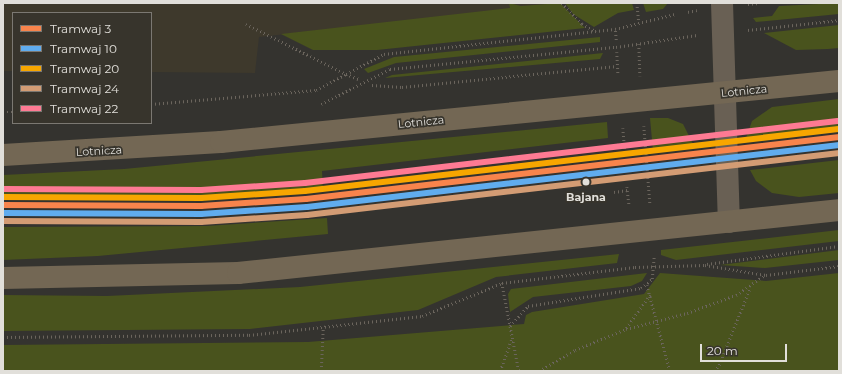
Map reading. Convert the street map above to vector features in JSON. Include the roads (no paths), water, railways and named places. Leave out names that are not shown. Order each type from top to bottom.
[{"type":"main road","name":"Lotnicza","points":[[3,155],[221,142],[839,81]]},
{"type":"main road","points":[[3,278],[238,273],[839,210]]},
{"type":"street","points":[[722,3],[723,93],[729,222]]},
{"type":"tram line","name":"22","points":[[3,189],[201,190],[305,183],[837,121]]},
{"type":"tram line","name":"20","points":[[3,197],[201,198],[305,191],[838,129]]},
{"type":"tram line","name":"3","points":[[3,205],[201,206],[306,199],[839,137]]},
{"type":"tram line","name":"10","points":[[3,213],[201,214],[307,207],[839,145]]},
{"type":"tram line","name":"24","points":[[3,221],[201,222],[307,215],[839,153]]},
{"type":"place","name":"Bajana","points":[[586,182]]}]
